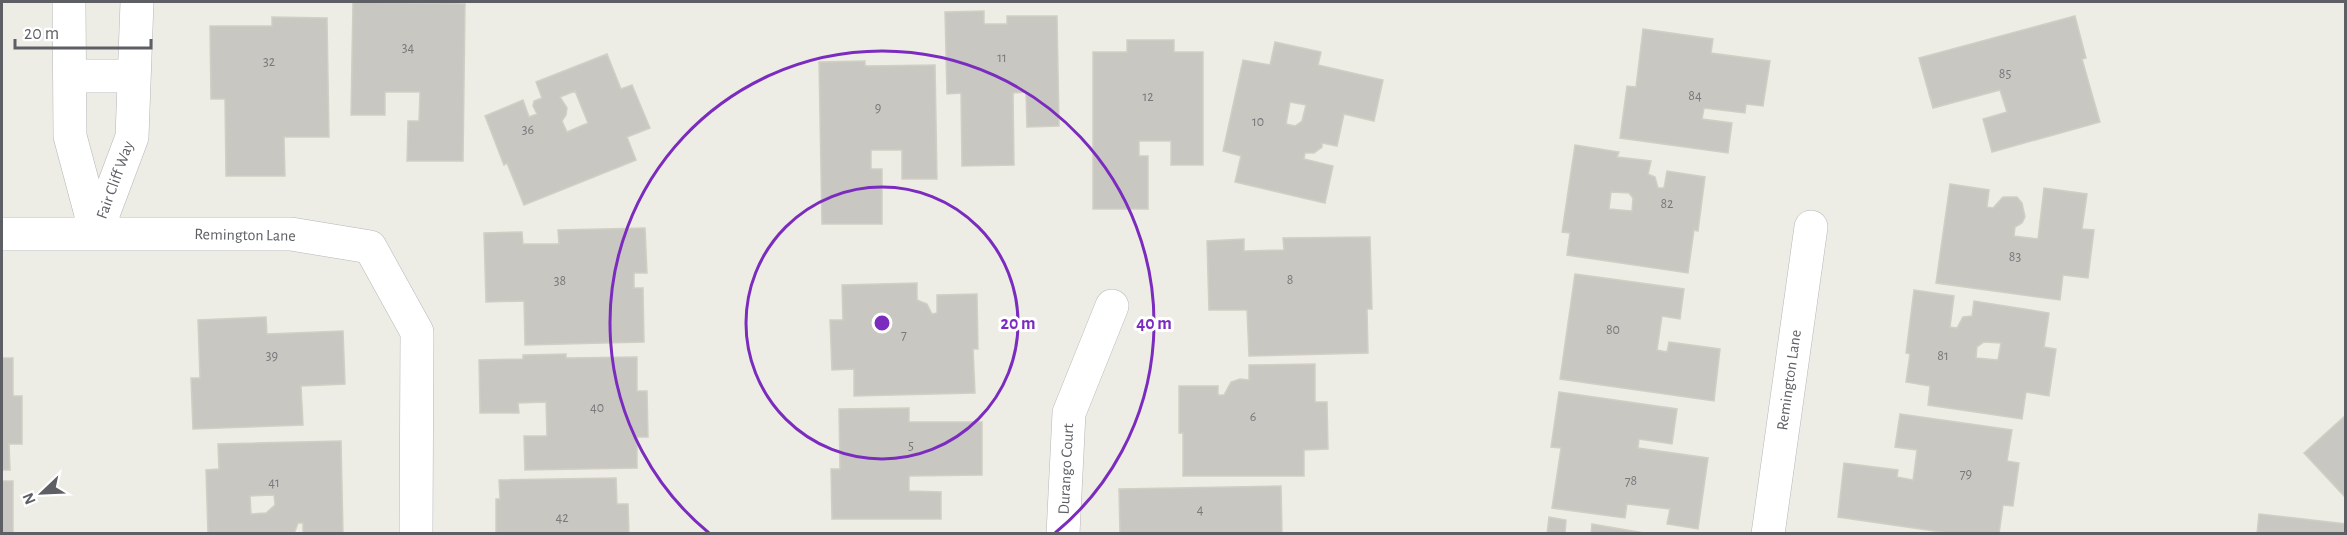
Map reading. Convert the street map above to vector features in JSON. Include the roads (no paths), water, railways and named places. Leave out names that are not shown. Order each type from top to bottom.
[{"type":"street","name":"Fair Cliff Way","points":[[69,2],[70,136],[96,233]]},
{"type":"street","name":"Fair Cliff Way","points":[[96,233],[132,137],[137,2]]},
{"type":"street","points":[[70,76],[134,76]]},
{"type":"street","name":"Remington Lane","points":[[1768,534],[1811,227]]},
{"type":"street","name":"Remington Lane","points":[[2,234],[291,234],[370,247],[417,332],[416,534]]},
{"type":"street","name":"Durango Court","points":[[1063,534],[1069,412],[1112,306]]}]
